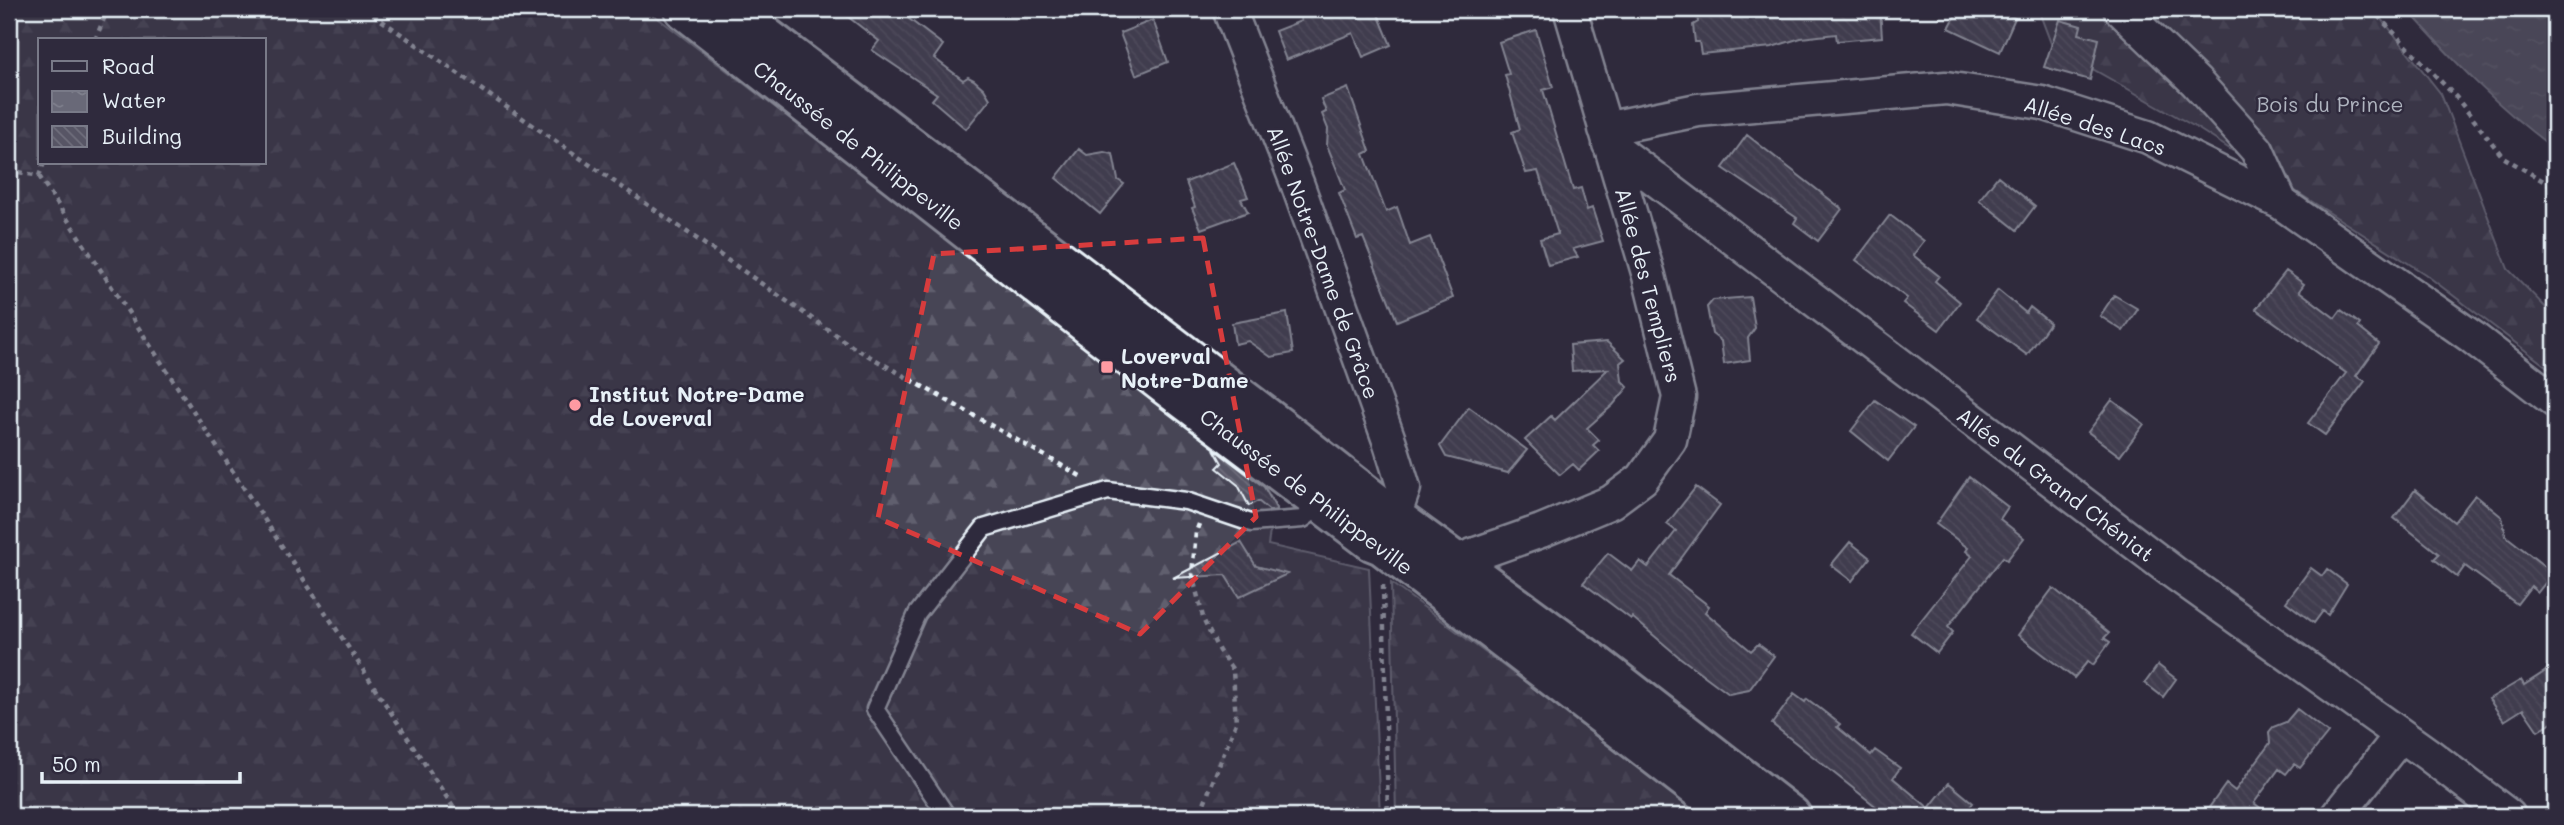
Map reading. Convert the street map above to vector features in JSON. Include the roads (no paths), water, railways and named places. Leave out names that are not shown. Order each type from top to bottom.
[{"type":"main road","name":"Chaussée de Philippeville","points":[[684,9],[1164,384],[1324,503],[1383,534],[1446,574],[1791,816]]},
{"type":"main road","name":"Chaussée de Philippeville","points":[[729,9],[1283,430],[1383,534]]},
{"type":"main road","name":"Chaussée de Philippeville","points":[[1446,574],[1734,816]]},
{"type":"street","name":"Allée Notre-Dame de Grâce","points":[[1229,9],[1297,183],[1404,488],[1383,534]]},
{"type":"street","name":"Allée des Templiers","points":[[1446,574],[1611,502],[1642,479],[1670,440],[1679,397],[1648,276],[1570,9]]},
{"type":"street","points":[[2120,9],[2196,82],[2257,150],[2281,203]]},
{"type":"street","name":"Allée des Lacs","points":[[1607,137],[1699,110],[1946,88],[2042,103],[2148,137],[2281,203],[2472,337],[2555,401]]},
{"type":"street","name":"Allée du Grand Chéniat","points":[[1607,137],[2173,572],[2402,735],[2509,816]]},
{"type":"street","points":[[2337,816],[2402,735]]},
{"type":"lane","points":[[947,816],[875,709],[917,614],[984,528],[1108,491],[1186,501],[1251,523],[1303,519],[1324,503]]},
{"type":"water","points":[[2407,9],[2555,9],[2555,149],[2496,101]]},
{"type":"place","name":"Loverval Notre-Dame","points":[[1107,367]]},
{"type":"place","name":"Institut Notre-Dame de Loverval","points":[[575,405]]},
{"type":"park label","name":"Bois du Prince","points":[[2330,103]]}]
